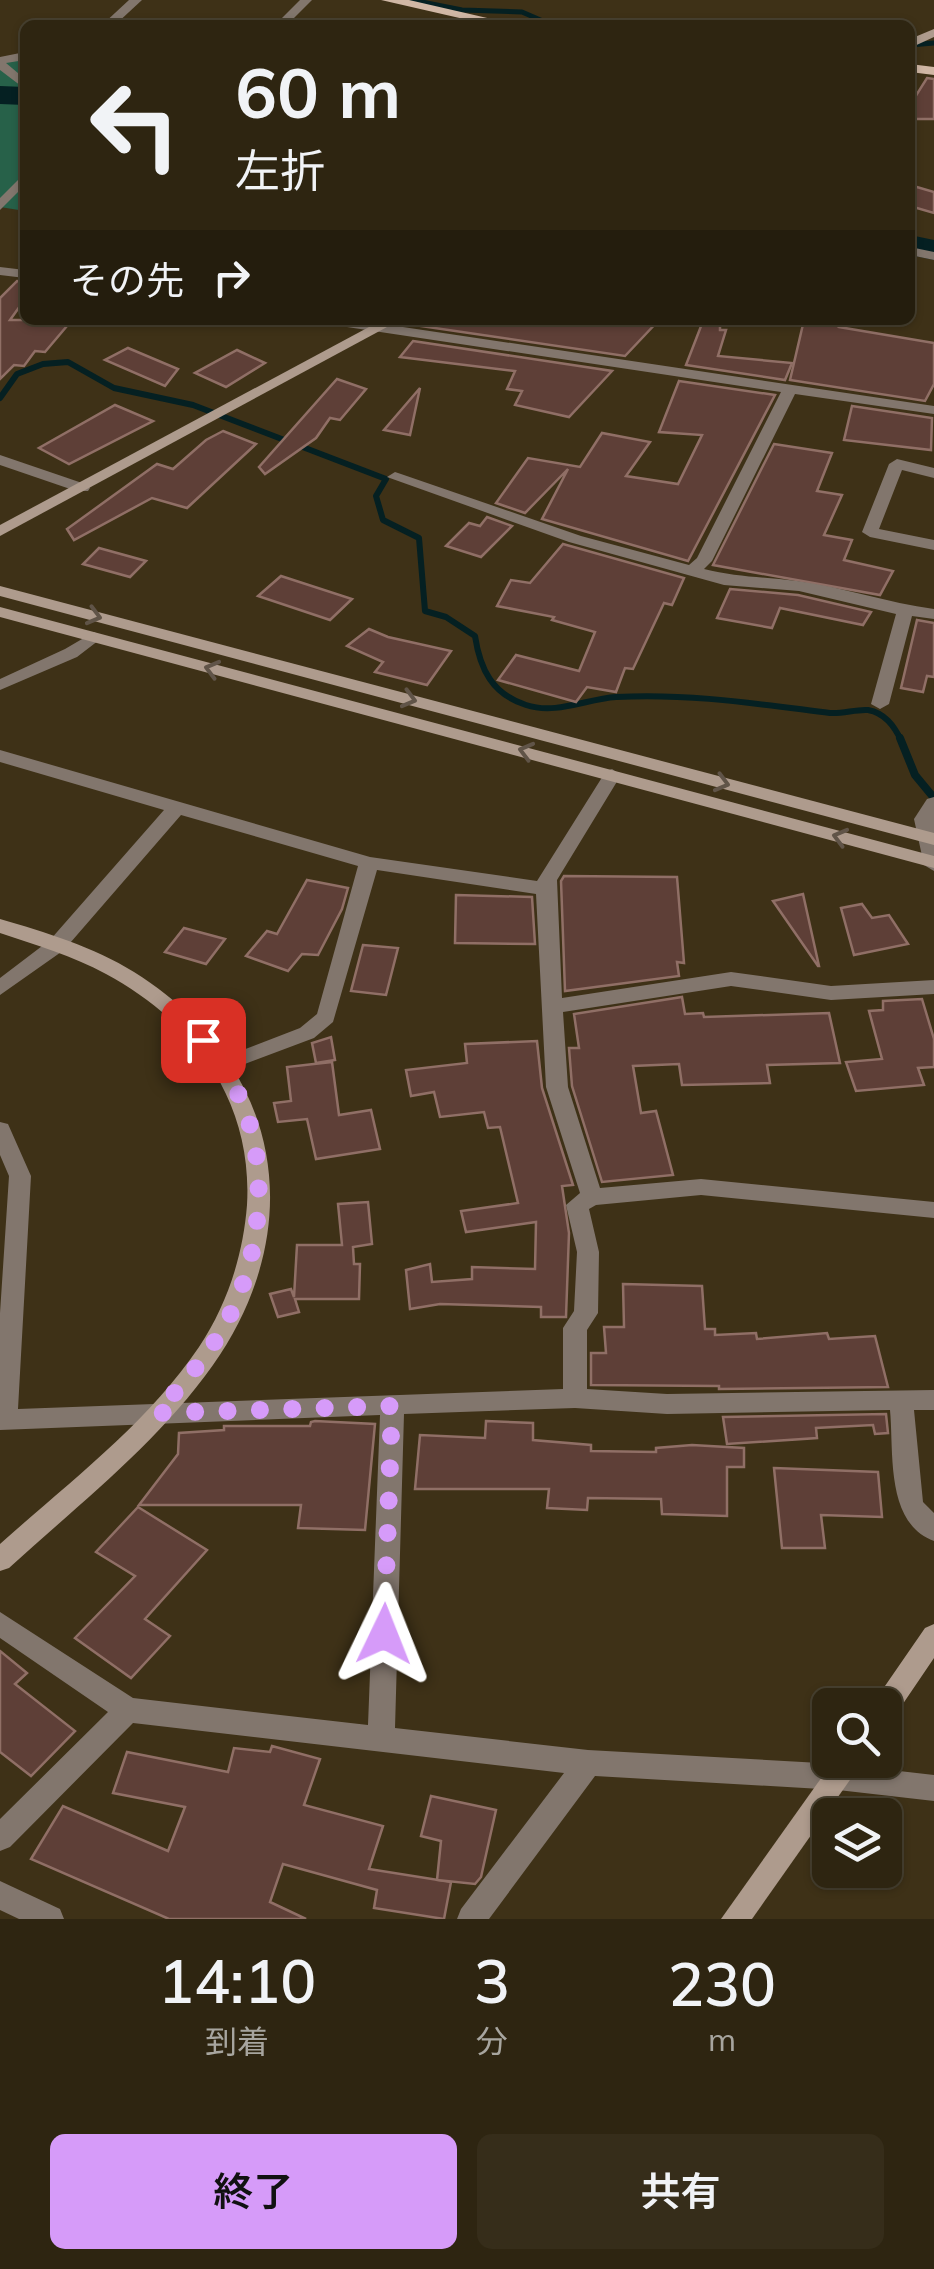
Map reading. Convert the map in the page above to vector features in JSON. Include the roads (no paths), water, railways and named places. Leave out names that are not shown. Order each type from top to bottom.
[{"type":"main road","points":[[388,0],[486,20]]},
{"type":"street","points":[[114,20],[136,0]]},
{"type":"street","points":[[286,20],[306,0]]},
{"type":"street","points":[[0,63],[20,81]]},
{"type":"street","points":[[0,206],[20,183]]},
{"type":"street","points":[[0,531],[384,325]]},
{"type":"street","points":[[400,325],[934,410]]},
{"type":"street","points":[[693,570],[704,561],[790,388]]},
{"type":"street","points":[[0,460],[82,488]]},
{"type":"street","points":[[934,473],[897,464],[870,532],[934,545]]},
{"type":"street","points":[[395,477],[575,539],[730,580],[799,586],[934,614]]},
{"type":"street","points":[[0,591],[931,838]]},
{"type":"street","points":[[880,704],[905,610]]},
{"type":"street","points":[[0,612],[934,863],[931,838],[923,819],[934,802]]},
{"type":"street","points":[[0,685],[71,653],[94,637]]},
{"type":"street","points":[[0,756],[369,863],[545,889]]},
{"type":"street","points":[[592,1197],[556,1087],[545,889],[546,880],[612,775]]},
{"type":"street","points":[[0,988],[58,945],[177,807]]},
{"type":"street","points":[[221,1066],[308,1033],[326,1017],[369,863]]},
{"type":"street","points":[[0,926],[58,945],[124,975],[203,1040],[235,1086],[258,1171],[257,1223],[232,1312],[205,1357],[157,1413],[0,1560]]},
{"type":"street","points":[[551,1007],[731,980],[831,993],[934,987]]},
{"type":"street","points":[[0,1130],[20,1176],[9,1238],[3,1420],[575,1398],[666,1404],[934,1400]]},
{"type":"street","points":[[575,1398],[575,1328],[586,1313],[588,1252],[576,1204],[592,1197],[702,1187],[934,1210]]},
{"type":"street","points":[[901,1402],[911,1506],[925,1525],[934,1530]]},
{"type":"street","points":[[381,1738],[392,1406]]},
{"type":"street","points":[[0,1624],[128,1710],[588,1763],[812,1768]]},
{"type":"street","points":[[899,1688],[934,1636]]},
{"type":"street","points":[[0,1838],[128,1710]]},
{"type":"street","points":[[471,1919],[588,1763]]},
{"type":"street","points":[[735,1919],[837,1778]]},
{"type":"street","points":[[887,1778],[934,1788]]},
{"type":"street","points":[[0,1896],[50,1919]]},
{"type":"waterway","points":[[412,0],[462,10],[522,12],[540,20]]},
{"type":"waterway","points":[[915,45],[934,43]]},
{"type":"waterway","points":[[0,95],[20,96]]},
{"type":"waterway","points":[[915,246],[934,250]]},
{"type":"waterway","points":[[0,398],[17,374],[43,364],[68,362],[114,388],[193,405],[386,479],[376,496],[383,520],[419,538],[425,611],[446,617],[475,636],[490,679],[504,694],[526,705],[548,708],[616,697],[670,697],[830,713],[868,710],[888,721],[900,739]]},
{"type":"waterway","points":[[900,739],[915,775],[934,798]]}]
